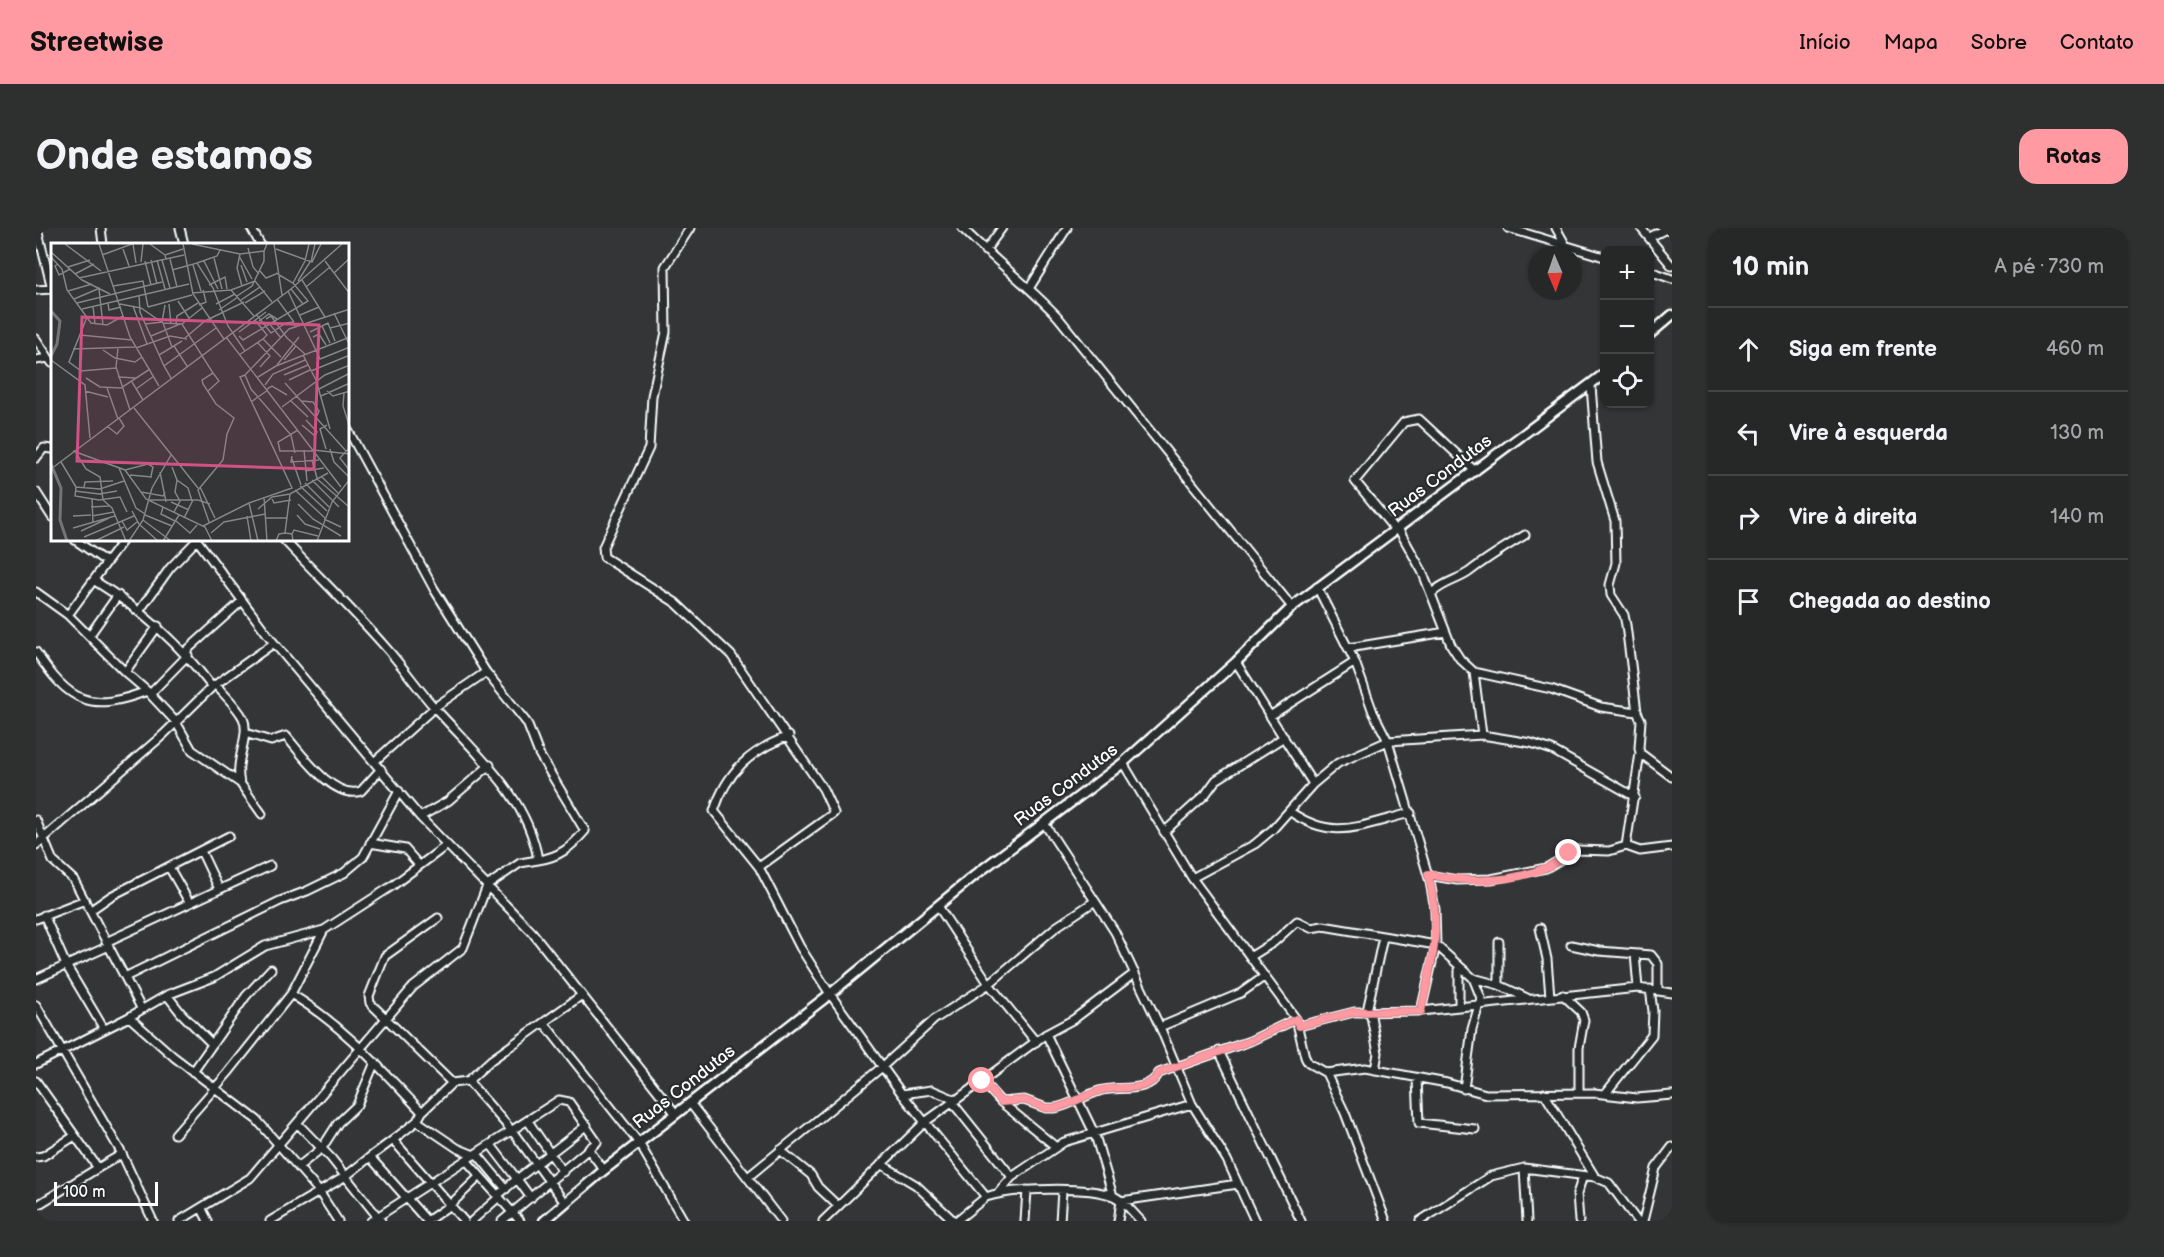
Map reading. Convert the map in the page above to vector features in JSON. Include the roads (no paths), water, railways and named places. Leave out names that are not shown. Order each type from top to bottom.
[{"type":"street","points":[[37,228],[40,251],[51,286]]},
{"type":"street","points":[[101,228],[103,243]]},
{"type":"street","points":[[180,228],[184,243]]},
{"type":"street","points":[[251,228],[259,243]]},
{"type":"street","points":[[690,228],[665,267],[666,332],[652,396],[649,448],[603,547],[603,553],[607,559],[676,603],[730,655],[789,736],[823,789],[834,813],[759,867]]},
{"type":"street","points":[[962,228],[985,251],[1030,287],[1058,317],[1292,606]]},
{"type":"street","points":[[985,251],[1002,228]]},
{"type":"street","points":[[1030,287],[1067,228]]},
{"type":"street","points":[[1508,228],[1600,255]]},
{"type":"street","points":[[1556,228],[1565,244]]},
{"type":"street","points":[[1641,228],[1672,266]]},
{"type":"street","points":[[1650,237],[1668,228]]},
{"type":"street","points":[[1654,273],[1672,279]]},
{"type":"street","points":[[36,290],[51,289]]},
{"type":"street","points":[[1654,331],[1672,315]]},
{"type":"street","points":[[36,339],[49,356],[36,360]]},
{"type":"street","name":"Ruas Condutas","points":[[544,1221],[604,1170],[1123,763],[1236,662],[1292,606],[1600,378]]},
{"type":"street","points":[[1591,386],[1597,462],[1615,521],[1616,563],[1610,585],[1611,595],[1624,615],[1637,712],[1641,720],[1635,797],[1626,846]]},
{"type":"street","points":[[1475,471],[1419,419],[1404,422],[1355,481],[1397,529],[1432,593],[1457,656],[1474,672],[1551,689],[1601,707],[1637,712]]},
{"type":"street","points":[[179,1221],[247,1180],[279,1147],[413,987],[463,948],[487,886],[520,863],[538,860],[567,850],[585,831],[539,754],[527,723],[486,672],[434,589],[350,434]]},
{"type":"street","points":[[36,459],[44,448],[51,449]]},
{"type":"street","points":[[36,492],[51,515]]},
{"type":"street","points":[[1432,593],[1446,581],[1466,574],[1484,558],[1525,536]]},
{"type":"street","points":[[78,542],[105,561]]},
{"type":"street","points":[[68,615],[94,581],[105,561],[121,542]]},
{"type":"street","points":[[140,610],[170,568],[195,542]]},
{"type":"street","points":[[198,542],[274,644],[420,818],[532,933],[676,1114]]},
{"type":"street","points":[[286,542],[375,635],[435,707],[490,765],[502,781],[529,829],[538,860]]},
{"type":"street","points":[[94,581],[140,610],[158,626],[186,653],[242,716],[245,732],[237,766],[240,783]]},
{"type":"street","points":[[1317,587],[1355,662],[1373,712],[1388,741],[1428,874],[1435,909],[1436,945],[1421,1011]]},
{"type":"street","points":[[36,592],[68,615],[148,692],[176,722],[192,750],[240,783],[262,813]]},
{"type":"street","points":[[89,636],[118,595]]},
{"type":"street","points":[[36,652],[62,686],[82,699],[111,702],[148,692],[242,601]]},
{"type":"street","points":[[125,672],[158,626]]},
{"type":"street","points":[[1348,648],[1446,632]]},
{"type":"street","points":[[36,845],[214,686],[274,644]]},
{"type":"street","points":[[1236,662],[1313,784]]},
{"type":"street","points":[[1270,716],[1355,662]]},
{"type":"street","points":[[374,762],[435,707],[486,672]]},
{"type":"street","points":[[1474,672],[1482,735]]},
{"type":"street","points":[[245,732],[271,741],[286,736],[311,766],[328,780],[350,792],[361,791],[381,769]]},
{"type":"street","points":[[1192,878],[1255,844],[1290,811],[1313,784],[1338,763],[1388,741],[1482,735],[1508,738],[1552,750],[1635,797]]},
{"type":"street","points":[[789,736],[762,747],[740,765],[721,793],[714,811],[759,867],[801,947],[830,994],[902,1094],[986,1197]]},
{"type":"street","points":[[1164,832],[1205,795],[1216,780],[1284,736]]},
{"type":"street","points":[[1640,753],[1672,777]]},
{"type":"street","points":[[1123,763],[1192,878],[1297,1022],[1308,1063],[1326,1073],[1345,1113],[1386,1221]]},
{"type":"street","points":[[420,818],[447,801],[490,765]]},
{"type":"street","points":[[125,977],[280,901],[344,873],[363,857],[399,791]]},
{"type":"street","points":[[1290,811],[1308,824],[1335,829],[1411,813]]},
{"type":"street","points":[[36,820],[53,861],[74,880],[141,1008]]},
{"type":"street","points":[[1044,823],[1115,932],[1161,1027],[1192,1104],[1238,1184],[1255,1221]]},
{"type":"street","points":[[91,910],[111,896],[229,836]]},
{"type":"street","points":[[370,843],[405,849],[419,865]]},
{"type":"street","points":[[36,1064],[129,1017],[167,994],[214,977],[265,946],[324,930],[447,845]]},
{"type":"street","points":[[1428,874],[1457,880],[1491,879],[1546,868],[1577,850],[1609,851],[1626,846],[1640,851],[1672,847]]},
{"type":"street","points":[[201,851],[219,889]]},
{"type":"street","points":[[36,979],[189,902],[270,866]]},
{"type":"street","points":[[169,867],[189,902]]},
{"type":"street","points":[[36,919],[85,900]]},
{"type":"street","points":[[748,1177],[882,1067],[935,1020],[989,984],[1056,927],[1095,901]]},
{"type":"street","points":[[938,906],[989,984],[1036,1042]]},
{"type":"street","points":[[44,915],[66,965],[104,1029]]},
{"type":"street","points":[[438,918],[390,952],[381,962],[369,992],[369,999],[452,1083]]},
{"type":"street","points":[[1250,957],[1274,942],[1297,921],[1311,928],[1323,926],[1436,945],[1473,978],[1481,993],[1475,1006],[1476,1015],[1464,1089]]},
{"type":"street","points":[[1540,928],[1547,958],[1550,997]]},
{"type":"street","points":[[175,1134],[216,1088],[291,994],[324,930]]},
{"type":"street","points":[[1375,1070],[1378,1053],[1368,1011],[1383,937]]},
{"type":"street","points":[[1499,942],[1499,985]]},
{"type":"street","points":[[1571,945],[1651,955],[1657,960],[1658,990]]},
{"type":"street","points":[[1635,954],[1638,988]]},
{"type":"street","points":[[1459,966],[1459,1007]]},
{"type":"street","points":[[193,1072],[211,1043],[246,996],[272,969]]},
{"type":"street","points":[[823,1221],[925,1122],[1046,1034],[1074,1019],[1135,973]]},
{"type":"street","points":[[1161,1027],[1241,993],[1264,976]]},
{"type":"street","points":[[1473,978],[1499,985],[1527,998]]},
{"type":"street","points":[[1001,1102],[1024,1100],[1050,1108],[1107,1089],[1139,1087],[1153,1081],[1159,1073],[1297,1022],[1332,1016],[1368,1011],[1421,1011],[1638,988],[1672,993]]},
{"type":"street","points":[[1605,1094],[1652,1035],[1654,1019],[1650,989]]},
{"type":"street","points":[[167,994],[181,1013],[211,1043]]},
{"type":"street","points":[[291,994],[325,1014],[362,1047],[422,1112]]},
{"type":"street","points":[[270,1221],[318,1190],[346,1176],[417,1121],[422,1112],[452,1083],[468,1081],[491,1060],[582,995]]},
{"type":"street","points":[[1563,995],[1581,1012],[1584,1020],[1579,1048],[1579,1093]]},
{"type":"street","points":[[36,1005],[122,1154],[153,1221]]},
{"type":"street","points":[[129,1017],[193,1072],[258,1120],[318,1190],[338,1221]]},
{"type":"street","points":[[544,1023],[639,1143],[681,1220]]},
{"type":"street","points":[[1046,1034],[1095,1135],[1111,1182],[1113,1196]]},
{"type":"street","points":[[1219,1052],[1301,1221]]},
{"type":"street","points":[[298,1167],[322,1148],[338,1123],[360,1101],[375,1062]]},
{"type":"street","points":[[1326,1073],[1354,1068],[1375,1070],[1448,1083],[1486,1094],[1579,1093],[1637,1098],[1672,1095]]},
{"type":"street","points":[[1417,1079],[1419,1123],[1475,1129]]},
{"type":"street","points":[[36,1081],[98,1168]]},
{"type":"street","points":[[468,1081],[513,1132],[565,1203]]},
{"type":"street","points":[[982,1081],[1001,1102],[1056,1147]]},
{"type":"street","points":[[902,1094],[932,1090],[954,1101],[1012,1177]]},
{"type":"street","points":[[1544,1093],[1595,1177],[1614,1189],[1637,1221]]},
{"type":"street","points":[[298,1124],[346,1176],[376,1220],[430,1181],[528,1121],[563,1100],[569,1102],[598,1140],[550,1183],[501,1221]]},
{"type":"street","points":[[690,1103],[781,1221]]},
{"type":"street","points":[[999,1192],[1012,1177],[1064,1142],[1095,1135],[1192,1104]]},
{"type":"street","points":[[417,1121],[458,1148],[475,1154],[506,1189]]},
{"type":"street","points":[[528,1121],[562,1172]]},
{"type":"street","points":[[472,1221],[517,1179],[587,1125]]},
{"type":"street","points":[[36,1157],[43,1156],[74,1137]]},
{"type":"street","points":[[393,1140],[464,1221]]},
{"type":"street","points":[[491,1145],[531,1198]]},
{"type":"street","points":[[1643,1221],[1656,1168],[1672,1147]]},
{"type":"street","points":[[589,1150],[604,1170]]},
{"type":"street","points":[[780,1150],[811,1175],[818,1187],[838,1206]]},
{"type":"street","points":[[36,1206],[122,1154]]},
{"type":"street","points":[[370,1157],[427,1221],[450,1205],[480,1176]]},
{"type":"street","points":[[466,1160],[520,1221]]},
{"type":"street","points":[[881,1164],[916,1185],[959,1220],[986,1197],[999,1192],[1027,1190],[1113,1196],[1142,1221]]},
{"type":"street","points":[[1420,1221],[1491,1176],[1524,1168],[1595,1177]]},
{"type":"street","points":[[1524,1168],[1527,1221]]},
{"type":"street","points":[[1579,1221],[1577,1194],[1583,1176]]},
{"type":"street","points":[[1121,1201],[1238,1184]]},
{"type":"street","points":[[1025,1221],[1027,1190]]},
{"type":"street","points":[[1060,1221],[1062,1191]]},
{"type":"street","points":[[1118,1221],[1121,1201]]},
{"type":"street","points":[[202,1209],[207,1221]]},
{"type":"street","points":[[282,1213],[287,1221]]}]
